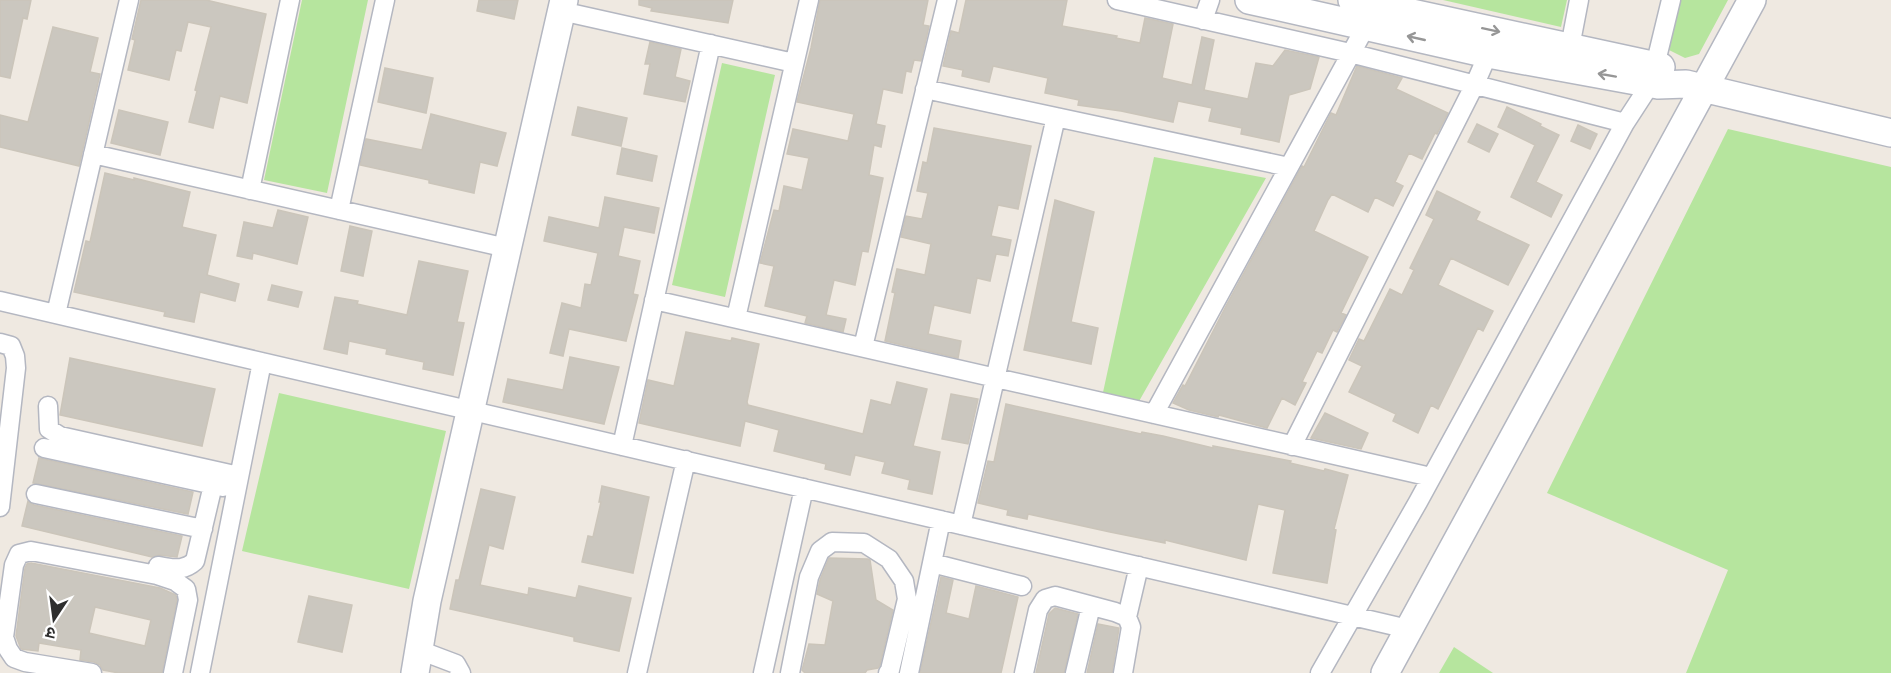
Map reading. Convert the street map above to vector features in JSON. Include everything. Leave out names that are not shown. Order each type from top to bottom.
[{"type":"street","points":[[56,314],[129,0]]},
{"type":"street","points":[[250,190],[290,0]]},
{"type":"street","points":[[339,210],[385,0]]},
{"type":"street","points":[[736,318],[809,0]]},
{"type":"street","points":[[863,347],[947,0]]},
{"type":"street","points":[[1116,0],[1350,53],[1625,123]]},
{"type":"street","points":[[1203,20],[1210,0]]},
{"type":"street","points":[[1250,0],[1488,54],[1653,75],[1666,68],[1695,86],[1891,133]]},
{"type":"street","points":[[1352,0],[1570,47],[1653,75]]},
{"type":"street","points":[[1570,47],[1579,0]]},
{"type":"street","points":[[1320,673],[1653,75],[1671,0]]},
{"type":"street","points":[[1385,673],[1695,86],[1752,0]]},
{"type":"street","points":[[461,673],[456,664],[417,662],[427,601],[562,6],[794,63]]},
{"type":"street","points":[[1154,414],[1366,26]]},
{"type":"street","points":[[622,446],[711,44]]},
{"type":"street","points":[[1292,446],[1488,54]]},
{"type":"street","points":[[926,89],[1289,166]]},
{"type":"street","points":[[961,525],[1056,117]]},
{"type":"street","points":[[93,154],[507,248]]},
{"type":"street","points":[[654,300],[1431,477]]},
{"type":"street","points":[[0,301],[1408,629]]},
{"type":"street","points":[[0,343],[11,346],[16,368],[0,507]]},
{"type":"street","points":[[200,673],[262,362]]},
{"type":"street","points":[[48,406],[49,429],[60,436],[238,483]]},
{"type":"street","points":[[44,448],[213,485],[238,483]]},
{"type":"street","points":[[637,673],[686,460]]},
{"type":"street","points":[[74,550],[178,570],[189,566],[195,561],[213,485]]},
{"type":"street","points":[[763,673],[804,488]]},
{"type":"street","points":[[36,494],[202,529]]},
{"type":"street","points":[[909,673],[941,520]]},
{"type":"street","points":[[790,673],[809,577],[820,551],[832,542],[864,543],[889,560],[904,581],[908,599],[888,673]]},
{"type":"street","points":[[92,673],[25,662],[14,658],[8,649],[4,637],[14,565],[18,554],[31,551],[175,580],[186,589],[188,600],[173,673]]},
{"type":"street","points":[[932,563],[1022,586]]},
{"type":"street","points":[[1123,673],[1131,627],[1127,617],[1139,566]]},
{"type":"street","points":[[1024,673],[1038,610],[1045,599],[1055,596],[1127,617]]},
{"type":"street","points":[[1076,673],[1091,606]]},
{"type":"green space","points":[[302,0],[368,0],[327,193],[264,180]]},
{"type":"green space","points":[[1443,0],[1567,0],[1561,27]]},
{"type":"green space","points":[[1680,0],[1728,0],[1699,54],[1685,58],[1667,49]]},
{"type":"green space","points":[[722,63],[775,75],[725,297],[672,285]]},
{"type":"green space","points":[[1728,129],[1891,167],[1891,673],[1686,673],[1728,570],[1547,493]]},
{"type":"green space","points":[[1154,157],[1266,178],[1138,403],[1102,397]]},
{"type":"green space","points":[[279,393],[446,431],[409,589],[242,551]]},
{"type":"green space","points":[[1454,647],[1493,673],[1439,673]]},
{"type":"building","points":[[0,0],[31,0],[27,19],[23,18],[10,78],[0,76]]},
{"type":"building","points":[[141,0],[206,0],[266,14],[247,103],[220,96],[213,128],[189,122],[211,27],[188,22],[181,51],[176,50],[169,80],[128,70]]},
{"type":"building","points":[[479,0],[518,0],[514,19],[477,11]]},
{"type":"building","points":[[639,0],[733,0],[728,23],[651,11],[652,8],[639,5]]},
{"type":"building","points":[[820,0],[928,0],[923,25],[929,26],[921,61],[914,60],[911,72],[906,71],[902,93],[883,89],[876,124],[885,126],[881,147],[874,145],[869,175],[883,178],[868,252],[862,251],[855,285],[834,280],[826,315],[846,319],[843,332],[805,323],[807,316],[765,306],[774,266],[760,263],[774,210],[779,211],[784,186],[802,190],[809,158],[787,154],[793,129],[848,141],[854,114],[797,102]]},
{"type":"building","points":[[966,0],[1067,0],[1062,26],[1117,36],[1116,38],[1140,43],[1145,18],[1173,24],[1162,78],[1192,85],[1202,37],[1214,40],[1204,90],[1248,99],[1256,63],[1273,66],[1285,50],[1319,57],[1310,89],[1289,95],[1279,142],[1241,134],[1242,128],[1209,121],[1212,108],[1178,101],[1173,122],[1078,105],[1079,100],[1045,93],[1048,78],[993,66],[989,82],[962,76],[963,70],[943,66],[951,31],[959,33]]},
{"type":"building","points":[[53,27],[98,38],[90,72],[100,74],[79,166],[0,147],[0,115],[28,122]]},
{"type":"building","points":[[650,42],[681,49],[675,77],[690,81],[685,102],[644,94],[650,64],[645,64]]},
{"type":"building","points":[[1357,66],[1402,78],[1396,89],[1448,113],[1422,159],[1409,153],[1395,182],[1403,186],[1393,206],[1375,197],[1368,212],[1332,194],[1328,200],[1314,231],[1368,257],[1341,313],[1346,315],[1337,332],[1333,330],[1322,353],[1317,351],[1302,382],[1306,383],[1295,405],[1282,398],[1267,428],[1219,415],[1218,417],[1189,410],[1173,403],[1183,385],[1185,386],[1331,113],[1336,115]]},
{"type":"building","points":[[385,68],[433,78],[426,113],[378,102]]},
{"type":"building","points":[[578,107],[627,118],[621,146],[572,135]]},
{"type":"building","points":[[1507,107],[1559,135],[1536,182],[1562,195],[1551,217],[1511,197],[1535,145],[1498,127]]},
{"type":"building","points":[[119,110],[168,122],[160,155],[111,143]]},
{"type":"building","points":[[431,114],[506,133],[497,166],[480,162],[474,193],[429,183],[429,180],[360,165],[366,139],[422,150]]},
{"type":"building","points":[[1477,124],[1498,134],[1489,152],[1468,142]]},
{"type":"building","points":[[1578,125],[1597,134],[1590,149],[1571,141]]},
{"type":"building","points":[[934,128],[1031,146],[1018,209],[998,205],[991,236],[1011,240],[1008,256],[996,254],[990,281],[977,278],[970,313],[934,305],[928,334],[961,341],[958,358],[885,341],[895,293],[892,292],[897,269],[925,275],[931,244],[901,237],[906,216],[922,219],[928,193],[917,191],[923,162],[927,163]]},
{"type":"building","points":[[622,148],[657,156],[652,181],[617,174]]},
{"type":"building","points":[[105,173],[190,192],[182,227],[216,235],[207,275],[239,284],[235,301],[200,292],[194,322],[164,316],[165,312],[74,292],[86,241],[90,242]]},
{"type":"building","points":[[1437,191],[1480,212],[1476,220],[1529,245],[1508,285],[1451,258],[1438,285],[1493,311],[1483,331],[1478,328],[1438,409],[1431,405],[1418,433],[1393,421],[1396,414],[1349,392],[1362,366],[1349,360],[1359,339],[1364,341],[1390,289],[1402,295],[1414,270],[1410,268],[1434,219],[1426,215]]},
{"type":"building","points":[[605,197],[659,208],[654,233],[624,227],[618,256],[640,261],[633,294],[638,295],[626,341],[569,329],[563,356],[550,353],[562,303],[581,308],[585,284],[591,285],[598,253],[544,241],[549,217],[599,228]]},
{"type":"building","points":[[1055,200],[1094,212],[1071,322],[1098,328],[1091,364],[1024,350]]},
{"type":"building","points":[[278,210],[308,217],[297,264],[253,253],[252,259],[237,256],[244,222],[273,228]]},
{"type":"building","points":[[350,226],[372,231],[363,276],[341,271]]},
{"type":"building","points":[[419,261],[468,271],[457,322],[464,323],[453,375],[423,369],[424,362],[386,354],[387,349],[349,341],[347,354],[324,349],[335,297],[407,315]]},
{"type":"building","points":[[272,285],[302,292],[298,307],[268,300]]},
{"type":"building","points":[[686,332],[759,344],[748,405],[863,434],[871,400],[891,405],[897,382],[927,389],[913,446],[940,452],[932,494],[908,489],[910,480],[882,473],[885,462],[855,455],[850,475],[825,469],[826,464],[774,451],[779,430],[745,421],[740,446],[639,423],[648,380],[674,386]]},
{"type":"building","points":[[570,357],[619,367],[604,424],[503,402],[508,379],[563,390]]},
{"type":"building","points":[[70,358],[215,389],[202,446],[60,415]]},
{"type":"building","points":[[951,394],[978,399],[968,444],[942,439]]},
{"type":"building","points":[[1006,404],[1141,434],[1142,432],[1213,448],[1213,446],[1291,461],[1290,463],[1348,475],[1334,529],[1336,530],[1327,583],[1273,573],[1285,510],[1258,504],[1246,560],[1165,540],[1165,543],[1028,514],[1027,519],[1007,515],[1008,510],[978,503],[988,461],[994,462]]},
{"type":"building","points":[[1325,413],[1368,433],[1361,449],[1311,438]]},
{"type":"building","points":[[39,458],[193,492],[188,514],[33,483]]},
{"type":"building","points":[[602,486],[649,497],[633,573],[582,562],[588,536],[593,537]]},
{"type":"building","points":[[481,489],[515,497],[503,549],[489,545],[480,585],[528,595],[529,588],[576,598],[579,586],[631,598],[619,651],[574,641],[574,637],[450,609]]},
{"type":"building","points":[[28,501],[34,505],[182,536],[177,557],[159,555],[152,557],[22,526]]},
{"type":"building","points":[[829,558],[870,560],[876,600],[893,610],[880,665],[865,673],[805,673],[802,670],[809,644],[825,645],[833,601],[817,594]]},
{"type":"building","points":[[27,564],[160,588],[176,595],[177,600],[162,673],[119,673],[103,670],[94,662],[80,660],[81,650],[39,643],[38,651],[21,649],[16,636]],"holes":[[[95,607],[151,620],[145,646],[89,633]]]},
{"type":"building","points":[[941,577],[953,580],[946,613],[969,619],[976,586],[1018,597],[1001,673],[920,673]]},
{"type":"building","points":[[309,596],[352,605],[342,652],[298,642]]},
{"type":"building","points":[[1055,608],[1078,614],[1064,673],[1036,673],[1049,614]]},
{"type":"building","points":[[1098,624],[1119,628],[1112,673],[1087,673]]}]
